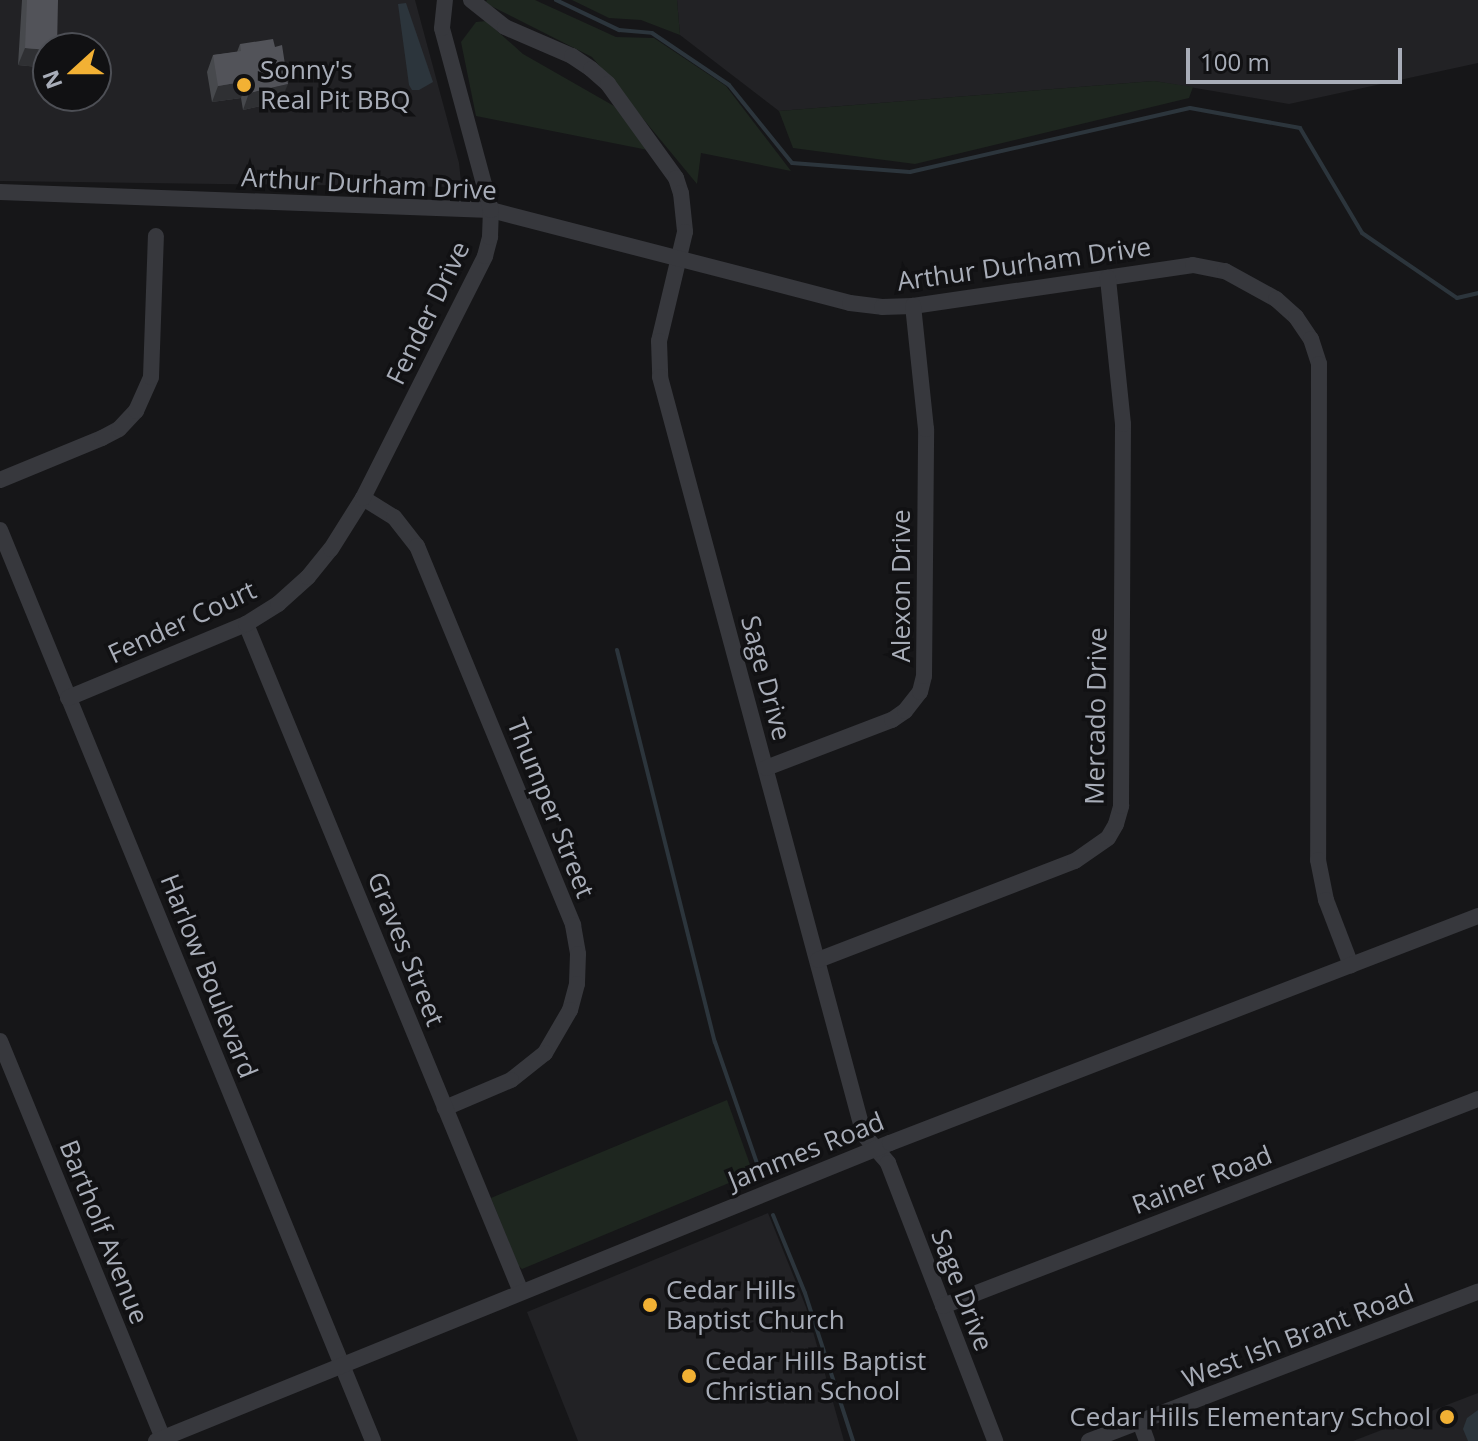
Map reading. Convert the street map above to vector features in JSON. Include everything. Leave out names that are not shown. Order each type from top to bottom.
[{"type":"street","name":"Fender Drive","points":[[363,498],[485,256],[491,210],[442,28],[445,0]]},
{"type":"street","name":"Sage Drive","points":[[471,0],[505,27],[572,56],[608,84],[676,178],[686,210],[679,259],[659,341],[660,377],[864,1135],[888,1163],[995,1441]]},
{"type":"street","name":"Arthur Durham Drive","points":[[0,192],[491,210],[850,303],[913,306],[1193,265],[1225,271],[1276,299],[1296,317],[1311,339],[1319,364],[1318,860],[1326,900],[1351,965]]},
{"type":"street","points":[[0,480],[102,438],[119,429],[136,411],[151,377],[156,236]]},
{"type":"street","name":"Mercado Drive","points":[[818,960],[1075,861],[1108,838],[1116,824],[1121,806],[1123,424],[1108,278]]},
{"type":"street","name":"Alexon Drive","points":[[766,768],[892,720],[905,711],[920,692],[924,676],[926,429],[913,306]]},
{"type":"street","name":"Fender Court","points":[[68,698],[246,624],[278,604],[308,577],[331,549],[363,498]]},
{"type":"street","name":"Thumper Street","points":[[363,498],[394,517],[417,546],[573,925],[578,954],[577,984],[570,1010],[545,1053],[511,1080],[445,1108]]},
{"type":"street","name":"Harlow Boulevard","points":[[0,530],[373,1441]]},
{"type":"street","name":"Graves Street","points":[[246,624],[521,1292]]},
{"type":"street","name":"Jammes Road","points":[[161,1440],[876,1149],[1478,916]]},
{"type":"street","name":"Bartholf Avenue","points":[[0,1041],[161,1440]]},
{"type":"street","name":"Rainer Road","points":[[943,1306],[1478,1099]]},
{"type":"street","name":"West Ish Brant Road","points":[[1089,1441],[1478,1292]]},
{"type":"street","points":[[1140,1422],[1147,1441]]},
{"type":"shaded area","points":[[0,0],[415,0],[459,163],[461,182],[454,187],[0,181]]},
{"type":"shaded area","points":[[487,0],[535,0],[616,37],[654,38],[726,86],[791,171],[701,153],[697,184],[592,57],[485,3]]},
{"type":"shaded area","points":[[572,0],[677,0],[680,35],[641,20],[609,18]]},
{"type":"shaded area","points":[[677,0],[1478,0],[1478,63],[1289,104],[1154,81],[779,111],[680,35]]},
{"type":"shaded area","points":[[406,3],[433,82],[419,90],[412,90],[409,85],[398,4]]},
{"type":"shaded area","points":[[486,21],[523,54],[614,106],[648,150],[476,116],[461,42],[476,22]]},
{"type":"shaded area","points":[[1154,81],[1193,87],[1189,98],[915,164],[793,148],[779,111]]},
{"type":"shaded area","points":[[727,1100],[753,1173],[522,1269],[518,1265],[491,1198]]},
{"type":"shaded area","name":"Cedar Hills Baptist Christian School","points":[[768,1213],[806,1307],[844,1441],[578,1441],[527,1312]]},
{"type":"shaded area","name":"Cedar Hills Elementary School","points":[[1478,1393],[1478,1441],[1353,1441]]},
{"type":"shaded area","points":[[1478,1410],[1478,1441],[1468,1441],[1463,1429],[1467,1418]]},
{"type":"building","points":[[27,0],[58,0],[57,32],[32,32],[32,49],[25,48]]},
{"type":"building","points":[[273,39],[275,47],[282,45],[288,84],[249,93],[247,81],[218,86],[213,55],[241,51],[240,44]]},
{"type":"waterway","points":[[556,0],[619,30],[652,33],[729,85],[792,163],[910,172],[1190,108],[1300,128],[1362,233],[1457,298],[1478,293]]},
{"type":"waterway","points":[[617,650],[715,1042],[759,1169]]},
{"type":"waterway","points":[[773,1215],[805,1293],[853,1441]]},
{"type":"place","name":"Sonny's Real Pit BBQ","points":[[244,85]]},
{"type":"place","name":"Cedar Hills Baptist Church","points":[[650,1305]]},
{"type":"place","name":"Cedar Hills Baptist Christian School","points":[[689,1376]]},
{"type":"place","name":"Cedar Hills Elementary School","points":[[1447,1417]]}]
